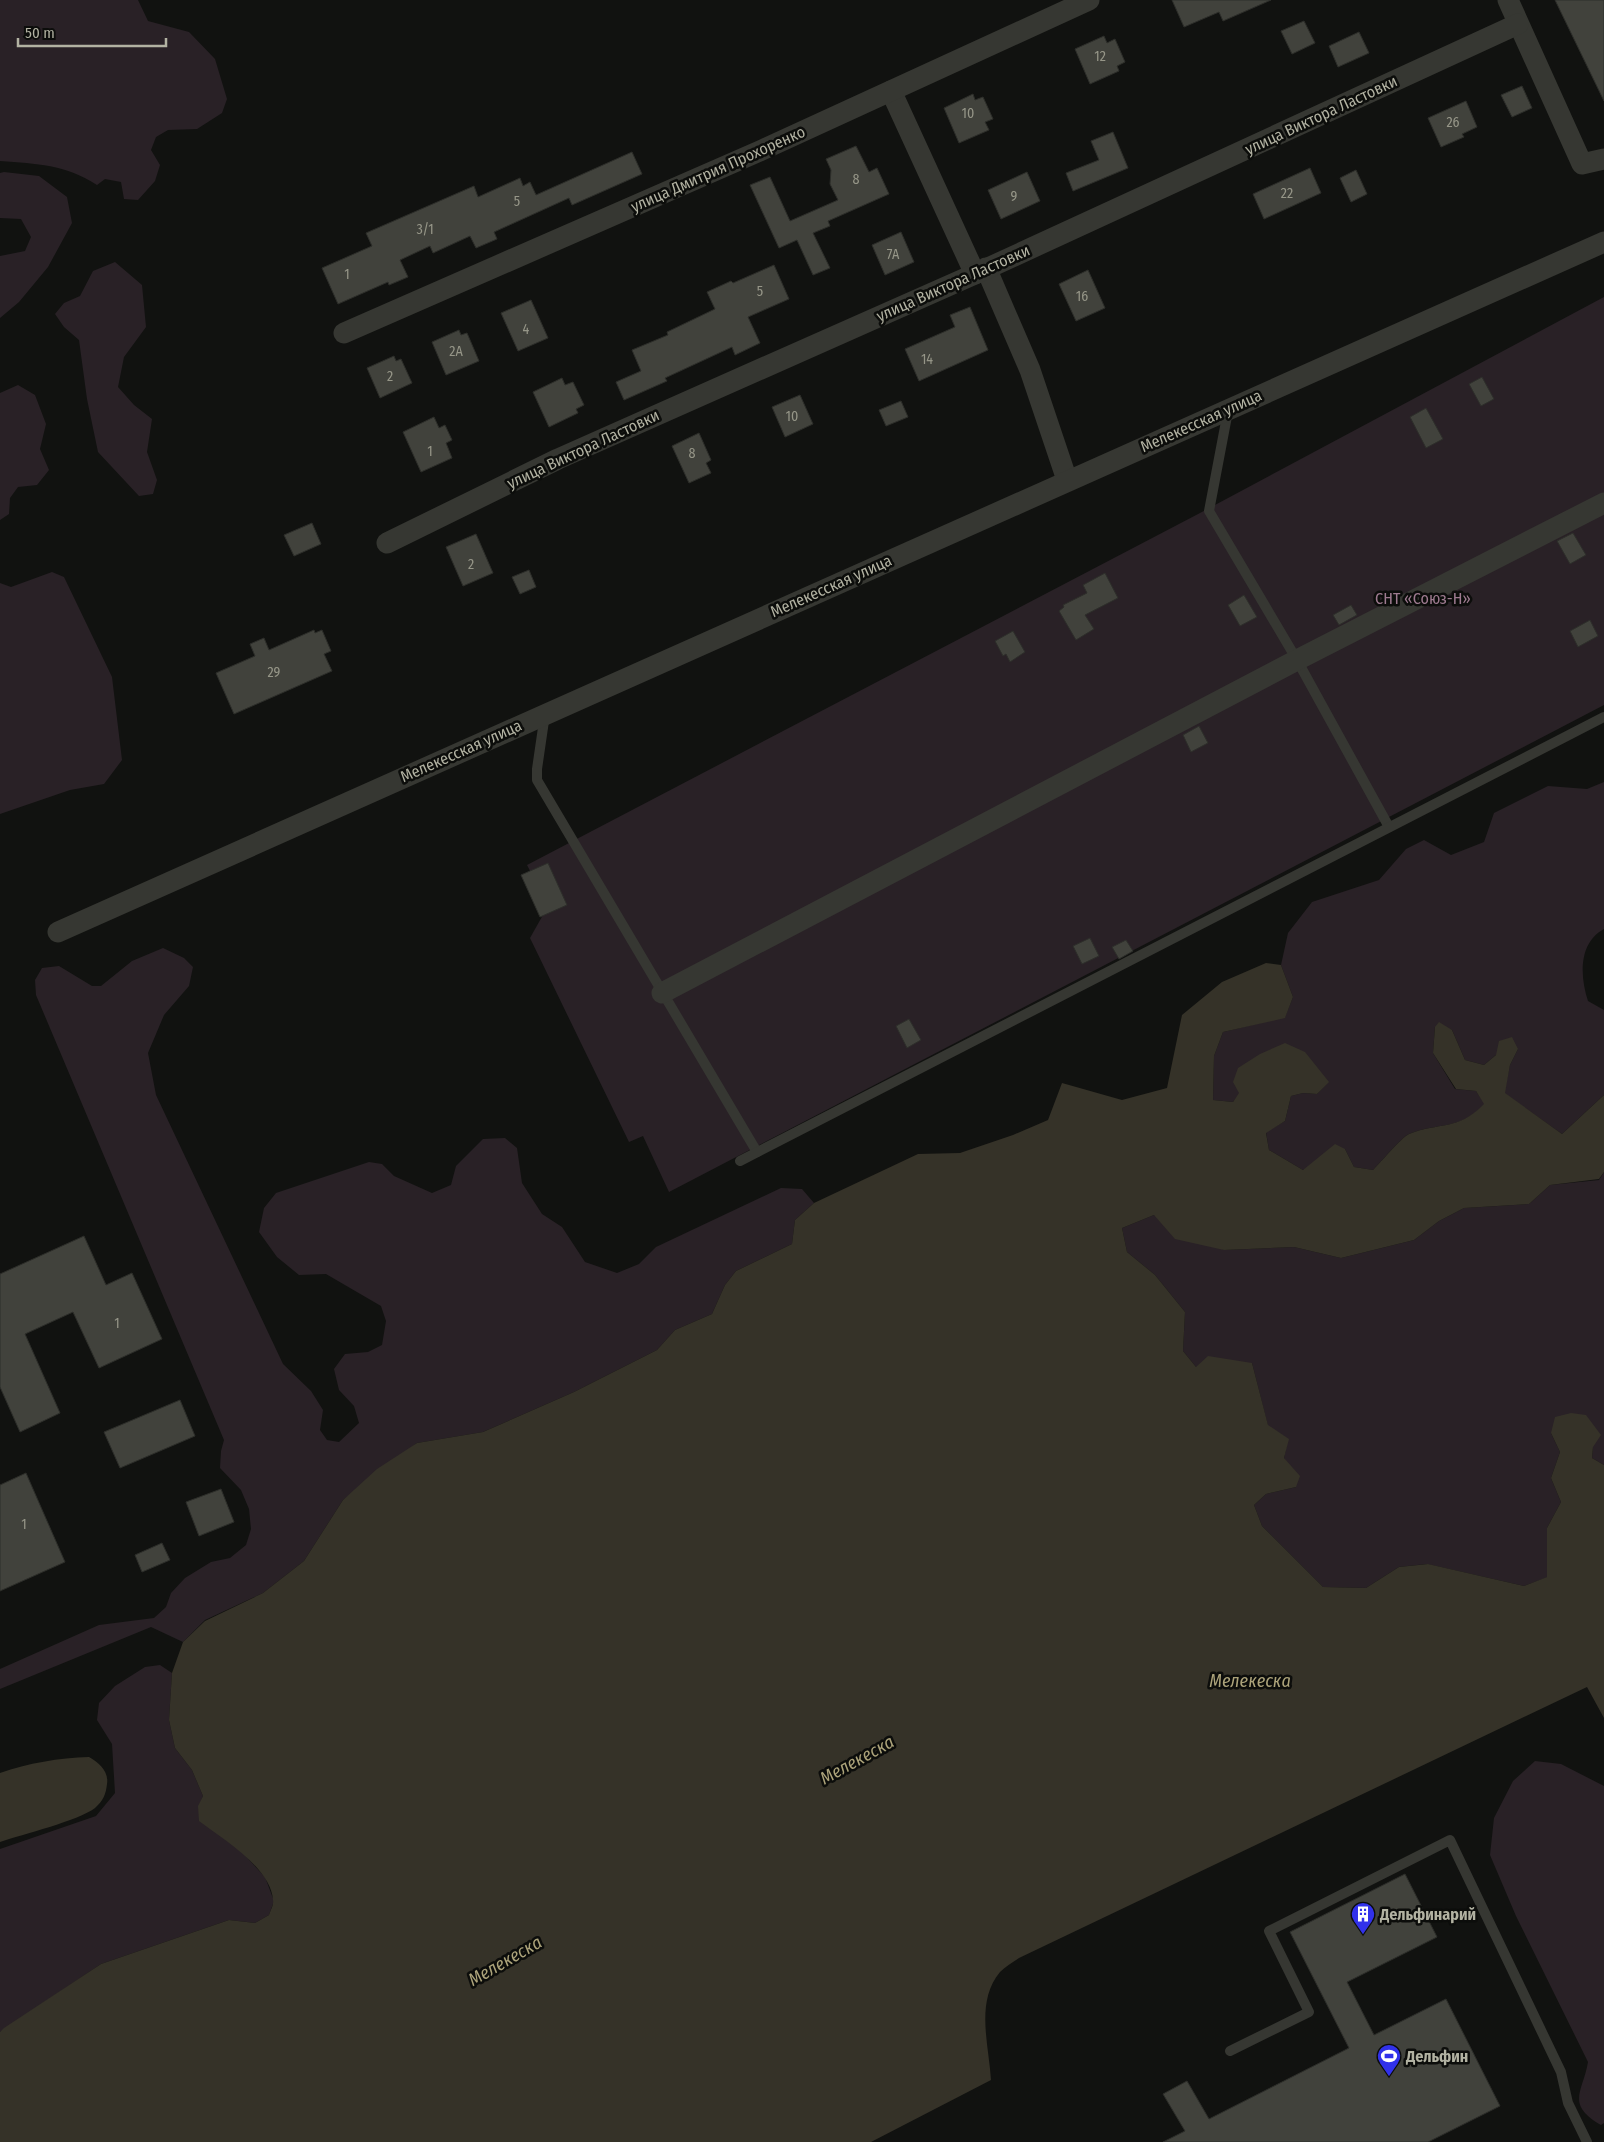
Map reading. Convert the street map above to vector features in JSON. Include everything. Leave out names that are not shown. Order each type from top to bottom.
[{"type":"street","name":"улица Дмитрия Прохоренко","points":[[344,333],[762,150],[1089,0]]},
{"type":"street","points":[[1508,0],[1582,164],[1604,158]]},
{"type":"street","name":"улица Виктора Ластовки","points":[[387,543],[558,458],[981,271],[1518,24]]},
{"type":"street","points":[[891,91],[1030,370],[1067,480]]},
{"type":"street","name":"Мелекесская улица","points":[[58,932],[1067,480],[1604,242]]},
{"type":"street","points":[[662,993],[1297,660],[1604,503]]},
{"type":"lane","points":[[1229,408],[1208,511],[1297,660],[1389,827]]},
{"type":"lane","points":[[544,714],[537,780],[757,1152]]},
{"type":"lane","points":[[740,1161],[1604,717]]},
{"type":"lane","points":[[1230,2051],[1309,2012],[1269,1931],[1450,1840],[1561,2072],[1568,2103],[1587,2142]]},
{"type":"green space","points":[[0,0],[138,0],[148,21],[189,32],[215,59],[227,99],[222,113],[197,129],[168,130],[156,137],[151,150],[160,165],[155,181],[138,200],[124,199],[121,182],[105,179],[97,185],[73,173],[50,166],[0,161]]},
{"type":"green space","points":[[0,173],[39,176],[67,197],[72,223],[48,267],[19,302],[0,318],[0,256],[25,251],[31,237],[21,219],[0,218]]},
{"type":"green space","points":[[115,262],[142,285],[146,327],[124,357],[118,387],[134,405],[152,419],[147,452],[157,480],[153,494],[139,496],[98,452],[87,399],[79,340],[64,327],[55,314],[64,303],[80,296],[93,271]]},
{"type":"green space","name":"СНТ «Союз-Н»","points":[[1604,297],[1604,705],[669,1192],[643,1136],[629,1142],[530,938],[548,906],[527,865],[1200,513]]},
{"type":"green space","points":[[18,385],[35,395],[46,424],[40,449],[49,470],[37,485],[18,487],[10,498],[9,514],[0,520],[0,393]]},
{"type":"green space","points":[[52,572],[64,577],[112,677],[122,760],[104,784],[70,790],[0,814],[0,583],[11,587]]},
{"type":"green space","points":[[1604,782],[1604,929],[1589,943],[1585,952],[1583,982],[1588,1001],[1604,1010],[1604,1095],[1562,1134],[1504,1093],[1510,1065],[1518,1049],[1496,1055],[1484,1065],[1465,1060],[1452,1030],[1435,1027],[1433,1053],[1455,1089],[1476,1091],[1485,1104],[1475,1113],[1457,1122],[1420,1130],[1405,1136],[1373,1170],[1354,1167],[1345,1149],[1303,1170],[1269,1150],[1266,1132],[1285,1121],[1291,1096],[1303,1093],[1317,1094],[1328,1082],[1240,1093],[1233,1102],[1213,1100],[1214,1056],[1223,1032],[1285,1017],[1293,997],[1281,965],[1288,933],[1312,902],[1379,880],[1406,849],[1424,840],[1451,855],[1484,842],[1494,813],[1548,786],[1587,789]]},
{"type":"green space","points":[[163,948],[184,958],[193,967],[189,986],[164,1015],[148,1053],[156,1095],[283,1364],[311,1391],[323,1410],[320,1430],[327,1440],[339,1442],[359,1423],[354,1406],[339,1390],[334,1369],[345,1354],[368,1352],[382,1345],[386,1321],[381,1306],[326,1274],[299,1275],[277,1257],[259,1232],[264,1208],[276,1193],[369,1162],[382,1164],[394,1176],[432,1193],[451,1185],[456,1166],[483,1139],[505,1138],[517,1148],[522,1183],[542,1214],[562,1227],[585,1262],[617,1273],[639,1264],[656,1247],[781,1188],[802,1189],[814,1203],[795,1220],[792,1244],[736,1271],[725,1285],[712,1314],[675,1330],[657,1350],[574,1392],[483,1432],[417,1443],[343,1500],[304,1561],[263,1593],[205,1620],[183,1642],[151,1627],[0,1689],[0,1669],[99,1625],[154,1618],[166,1607],[171,1593],[185,1578],[211,1562],[230,1558],[246,1545],[251,1529],[249,1509],[241,1490],[220,1468],[224,1440],[36,995],[35,980],[42,968],[59,966],[92,986],[101,986],[132,961]]},
{"type":"green space","points":[[1604,1172],[1604,1465],[1592,1458],[1593,1447],[1551,1433],[1560,1452],[1551,1478],[1561,1502],[1547,1528],[1548,1577],[1524,1586],[1427,1564],[1399,1567],[1366,1588],[1323,1587],[1262,1526],[1254,1505],[1266,1494],[1296,1487],[1284,1458],[1288,1439],[1268,1426],[1252,1363],[1196,1367],[1183,1351],[1185,1312],[1155,1275],[1127,1252],[1122,1228],[1154,1215],[1224,1250],[1294,1247],[1341,1258],[1414,1240],[1439,1221],[1464,1208],[1529,1204],[1550,1185],[1599,1180]]},
{"type":"green space","points":[[160,1665],[172,1673],[169,1720],[175,1748],[192,1770],[203,1796],[199,1806],[265,1877],[274,1901],[269,1915],[255,1923],[229,1920],[101,1964],[0,2032],[0,1849],[96,1816],[115,1793],[112,1744],[97,1720],[99,1703],[115,1686],[145,1667]]},
{"type":"green space","points":[[1535,1761],[1561,1764],[1604,1786],[1604,2123],[1601,2125],[1583,2111],[1580,2104],[1580,2090],[1588,2062],[1516,1916],[1490,1855],[1494,1818],[1513,1781]]},
{"type":"water","name":"Мелекеска","points":[[1266,963],[1281,965],[1293,997],[1285,1018],[1223,1032],[1214,1056],[1213,1100],[1233,1102],[1239,1093],[1233,1082],[1238,1068],[1260,1054],[1285,1043],[1305,1052],[1329,1082],[1317,1094],[1303,1093],[1291,1096],[1285,1121],[1266,1133],[1269,1150],[1303,1170],[1335,1144],[1345,1149],[1354,1167],[1373,1170],[1405,1136],[1420,1130],[1457,1122],[1475,1113],[1484,1104],[1476,1091],[1456,1089],[1433,1053],[1435,1027],[1439,1022],[1452,1030],[1465,1060],[1484,1065],[1496,1055],[1499,1041],[1512,1037],[1518,1049],[1510,1065],[1505,1093],[1562,1134],[1604,1095],[1604,1172],[1599,1179],[1550,1185],[1529,1204],[1464,1208],[1439,1221],[1414,1240],[1341,1258],[1294,1247],[1224,1250],[1175,1239],[1154,1215],[1122,1228],[1127,1252],[1155,1275],[1185,1312],[1183,1351],[1196,1367],[1208,1356],[1252,1363],[1268,1425],[1289,1439],[1284,1458],[1300,1476],[1296,1487],[1266,1494],[1254,1505],[1262,1526],[1323,1587],[1366,1588],[1399,1567],[1428,1564],[1524,1586],[1547,1577],[1547,1528],[1561,1502],[1551,1478],[1560,1452],[1551,1433],[1555,1417],[1571,1413],[1586,1415],[1601,1435],[1593,1447],[1592,1458],[1604,1465],[1604,1718],[1587,1687],[1019,1958],[1000,1972],[992,1984],[988,1997],[985,2024],[991,2080],[871,2142],[0,2142],[0,2032],[4,2028],[101,1964],[229,1920],[255,1923],[269,1915],[273,1900],[270,1888],[264,1877],[244,1855],[199,1821],[198,1806],[203,1796],[192,1770],[175,1748],[169,1720],[172,1673],[183,1642],[205,1621],[263,1593],[304,1561],[343,1500],[377,1469],[417,1443],[483,1432],[574,1392],[657,1350],[675,1330],[712,1314],[725,1285],[736,1271],[792,1244],[795,1220],[814,1203],[918,1154],[960,1153],[1013,1135],[1048,1120],[1062,1083],[1122,1100],[1167,1088],[1182,1015],[1222,982]]},
{"type":"water","points":[[89,1757],[103,1768],[107,1779],[105,1794],[95,1808],[76,1818],[0,1842],[0,1773],[44,1762]]},
{"type":"building","points":[[1172,0],[1271,0],[1223,21],[1219,12],[1184,27]]},
{"type":"building","points":[[1555,0],[1604,0],[1604,101]]},
{"type":"building","points":[[1304,21],[1315,43],[1292,54],[1281,31]]},
{"type":"building","points":[[1359,32],[1369,53],[1338,67],[1329,46]]},
{"type":"building","points":[[1104,36],[1107,43],[1115,39],[1125,62],[1117,66],[1119,71],[1090,84],[1075,49]]},
{"type":"building","points":[[1522,86],[1532,108],[1512,117],[1501,95]]},
{"type":"building","points":[[973,94],[975,100],[983,97],[993,119],[985,122],[989,130],[959,143],[944,108]]},
{"type":"building","points":[[1466,101],[1477,127],[1462,134],[1464,137],[1441,147],[1428,118]]},
{"type":"building","points":[[1113,132],[1128,168],[1073,191],[1066,173],[1099,160],[1091,141]]},
{"type":"building","points":[[856,146],[869,172],[877,168],[889,194],[828,221],[830,226],[813,233],[830,268],[813,275],[797,240],[779,248],[750,185],[770,177],[790,221],[838,200],[830,184],[831,170],[826,159]]},
{"type":"building","points":[[632,152],[642,174],[572,205],[569,198],[494,232],[497,239],[476,248],[470,236],[433,253],[430,246],[400,260],[408,277],[389,285],[388,282],[338,304],[322,268],[372,246],[366,233],[474,186],[478,197],[520,178],[523,186],[530,182],[536,195]]},
{"type":"building","points":[[1310,168],[1321,193],[1264,219],[1253,194]]},
{"type":"building","points":[[1356,170],[1367,194],[1351,202],[1340,178]]},
{"type":"building","points":[[1027,172],[1040,201],[1001,219],[988,190]]},
{"type":"building","points":[[901,232],[914,262],[885,275],[872,245]]},
{"type":"building","points":[[774,265],[789,299],[748,317],[760,343],[735,355],[732,347],[665,378],[667,381],[624,400],[616,382],[641,371],[632,350],[668,335],[667,332],[715,309],[707,292]]},
{"type":"building","points":[[1088,270],[1105,308],[1076,321],[1059,284]]},
{"type":"building","points":[[531,300],[548,338],[518,351],[501,313]]},
{"type":"building","points":[[970,307],[988,350],[919,381],[905,349],[955,327],[950,315]]},
{"type":"building","points":[[459,330],[461,335],[467,333],[479,361],[446,375],[432,342]]},
{"type":"building","points":[[394,356],[396,361],[401,359],[412,383],[380,398],[367,368]]},
{"type":"building","points":[[1482,377],[1494,399],[1481,406],[1469,384]]},
{"type":"building","points":[[562,378],[565,385],[573,382],[584,405],[576,409],[578,413],[549,427],[533,392]]},
{"type":"building","points":[[800,395],[813,424],[785,437],[772,407]]},
{"type":"building","points":[[901,401],[908,417],[886,426],[879,410]]},
{"type":"building","points":[[1426,408],[1443,439],[1426,448],[1410,417]]},
{"type":"building","points":[[434,417],[439,428],[445,425],[452,440],[446,443],[452,458],[421,472],[403,432]]},
{"type":"building","points":[[699,433],[711,460],[706,463],[711,473],[689,483],[672,446]]},
{"type":"building","points":[[312,523],[321,544],[294,556],[284,535]]},
{"type":"building","points":[[1573,533],[1586,555],[1570,564],[1557,541]]},
{"type":"building","points":[[476,534],[493,573],[463,586],[446,547]]},
{"type":"building","points":[[529,570],[536,587],[520,594],[512,577]]},
{"type":"building","points":[[1105,573],[1118,598],[1085,615],[1094,629],[1076,640],[1059,611],[1064,607],[1063,605],[1087,593],[1083,585]]},
{"type":"building","points":[[1244,595],[1257,617],[1240,626],[1228,605]]},
{"type":"building","points":[[1351,605],[1357,615],[1339,625],[1333,615]]},
{"type":"building","points":[[1590,620],[1598,636],[1578,647],[1570,631]]},
{"type":"building","points":[[314,630],[315,633],[322,630],[331,651],[324,654],[332,671],[234,714],[216,673],[255,656],[250,644],[264,638],[269,650]]},
{"type":"building","points":[[1013,631],[1025,652],[1010,662],[1006,654],[1003,656],[995,641]]},
{"type":"building","points":[[1199,726],[1208,743],[1191,752],[1183,735]]},
{"type":"building","points":[[548,863],[567,905],[540,917],[521,875]]},
{"type":"building","points":[[1090,938],[1099,956],[1082,964],[1073,946]]},
{"type":"building","points":[[1126,940],[1133,951],[1119,959],[1112,947]]},
{"type":"building","points":[[909,1019],[921,1040],[907,1048],[896,1026]]},
{"type":"building","points":[[84,1236],[106,1285],[132,1273],[162,1339],[99,1368],[73,1312],[25,1334],[60,1413],[20,1432],[0,1387],[0,1274]]},
{"type":"building","points":[[180,1400],[195,1436],[120,1468],[104,1432]]},
{"type":"building","points":[[26,1473],[65,1562],[0,1591],[0,1485]]},
{"type":"building","points":[[221,1489],[234,1522],[199,1536],[186,1502]]},
{"type":"building","points":[[162,1543],[170,1560],[142,1572],[135,1555]]},
{"type":"building","name":"Дельфин","points":[[1405,1874],[1437,1937],[1347,1982],[1374,2035],[1446,1999],[1500,2106],[1428,2142],[1163,2142],[1185,2131],[1163,2094],[1187,2081],[1209,2119],[1349,2048],[1290,1932]]},
{"type":"place","name":"Дельфинарий","points":[[1363,1935]]},
{"type":"place","name":"Дельфин","points":[[1389,2077]]}]
